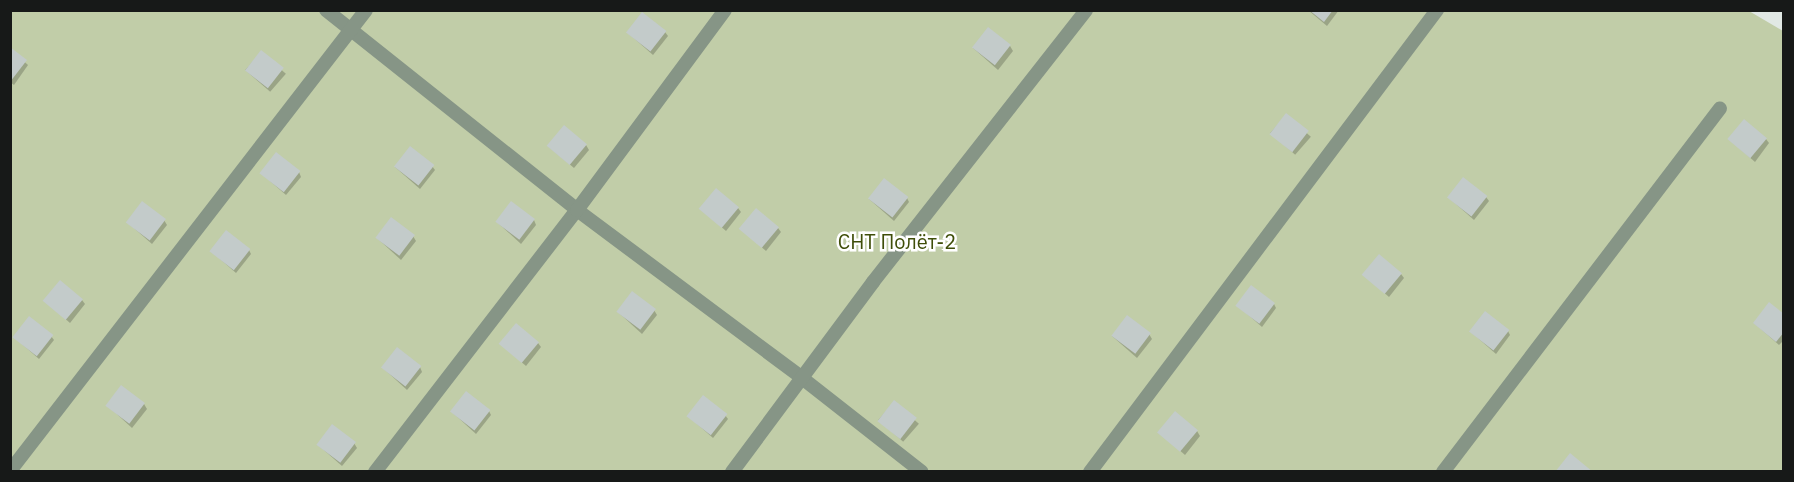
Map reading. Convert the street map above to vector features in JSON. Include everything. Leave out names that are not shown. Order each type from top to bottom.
[{"type":"lane","points":[[326,10],[577,210],[922,471]]},
{"type":"lane","points":[[10,471],[366,10]]},
{"type":"lane","points":[[375,471],[577,210],[725,10]]},
{"type":"lane","points":[[732,471],[1086,10]]},
{"type":"lane","points":[[1090,471],[1437,10]]},
{"type":"lane","points":[[1443,471],[1720,108]]},
{"type":"green space","name":"СНТ Полёт-2","points":[[10,11],[1749,11],[1783,31],[1783,471],[11,471]]},
{"type":"building","points":[[1309,10],[1333,10],[1324,22]]},
{"type":"building","points":[[642,12],[666,31],[650,52],[626,32]]},
{"type":"building","points":[[988,27],[1011,45],[995,65],[972,47]]},
{"type":"building","points":[[10,47],[27,60],[10,82]]},
{"type":"building","points":[[261,50],[284,68],[268,88],[245,70]]},
{"type":"building","points":[[1286,113],[1309,131],[1292,152],[1269,134]]},
{"type":"building","points":[[1744,119],[1767,138],[1750,158],[1727,139]]},
{"type":"building","points":[[564,125],[587,144],[570,165],[547,146]]},
{"type":"building","points":[[410,146],[434,165],[418,186],[394,166]]},
{"type":"building","points":[[276,152],[300,171],[284,192],[259,173]]},
{"type":"building","points":[[1463,177],[1487,196],[1471,217],[1447,197]]},
{"type":"building","points":[[884,178],[908,197],[892,218],[868,198]]},
{"type":"building","points":[[716,188],[739,207],[722,228],[699,209]]},
{"type":"building","points":[[142,201],[166,219],[150,241],[126,223]]},
{"type":"building","points":[[511,201],[535,219],[519,240],[495,222]]},
{"type":"building","points":[[756,208],[779,227],[762,248],[739,229]]},
{"type":"building","points":[[391,217],[415,235],[399,256],[375,238]]},
{"type":"building","points":[[226,230],[250,249],[234,270],[209,251]]},
{"type":"building","points":[[1379,254],[1402,273],[1385,294],[1362,275]]},
{"type":"building","points":[[60,280],[83,299],[66,320],[43,301]]},
{"type":"building","points":[[1251,285],[1275,303],[1259,324],[1235,306]]},
{"type":"building","points":[[632,291],[656,309],[640,330],[616,312]]},
{"type":"building","points":[[1769,302],[1784,314],[1784,332],[1776,342],[1753,323]]},
{"type":"building","points":[[1485,311],[1509,330],[1493,351],[1469,331]]},
{"type":"building","points":[[1127,315],[1151,333],[1135,354],[1111,336]]},
{"type":"building","points":[[29,316],[53,335],[37,356],[12,337]]},
{"type":"building","points":[[516,323],[539,342],[522,363],[499,344]]},
{"type":"building","points":[[397,347],[421,366],[405,387],[381,367]]},
{"type":"building","points":[[121,385],[145,403],[129,424],[105,406]]},
{"type":"building","points":[[466,391],[490,410],[474,431],[450,411]]},
{"type":"building","points":[[703,395],[727,414],[711,435],[686,416]]},
{"type":"building","points":[[894,400],[917,418],[900,439],[877,421]]},
{"type":"building","points":[[1175,411],[1198,430],[1180,452],[1157,432]]},
{"type":"building","points":[[332,424],[356,442],[340,463],[316,445]]},
{"type":"building","points":[[1570,453],[1593,472],[1555,472]]}]
